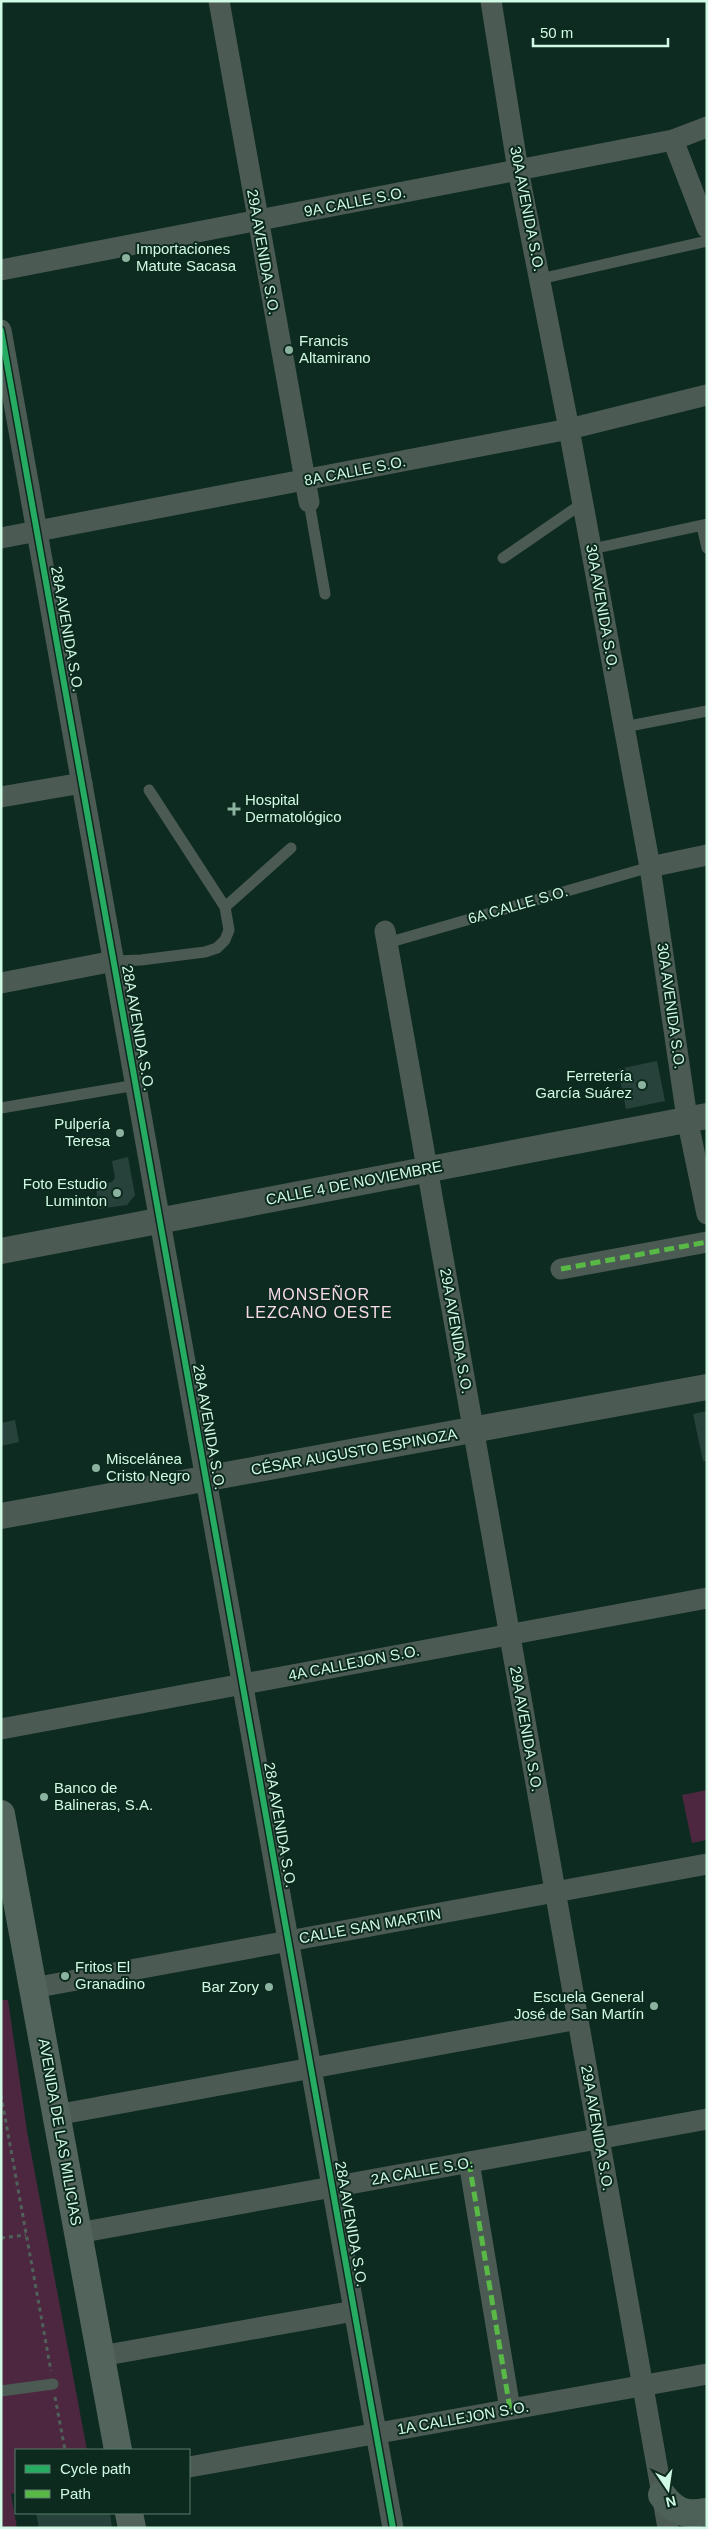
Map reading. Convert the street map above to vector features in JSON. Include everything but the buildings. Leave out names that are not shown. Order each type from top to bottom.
[{"type":"main road","name":"AVENIDA DE LAS MILICIAS","points":[[1,1814],[118,2449]]},
{"type":"main road","points":[[662,2495],[677,2510],[688,2514],[706,2511]]},
{"type":"main road","points":[[674,2528],[706,2511]]},
{"type":"main road","points":[[130,2514],[132,2528]]},
{"type":"street","name":"29A AVENIDA S.O.","points":[[219,1],[309,502]]},
{"type":"street","name":"30A AVENIDA S.O.","points":[[491,1],[518,170],[592,549],[697,1117],[707,1214]]},
{"type":"street","name":"9A CALLE S.O.","points":[[1,270],[673,140],[707,127]]},
{"type":"street","points":[[673,140],[707,228]]},
{"type":"street","name":"28A AVENIDA S.O.","points":[[1,330],[393,2528]]},
{"type":"street","name":"8A CALLE S.O.","points":[[1,538],[569,429],[707,394]]},
{"type":"street","points":[[1,797],[82,782]]},
{"type":"street","points":[[650,868],[707,855]]},
{"type":"street","name":"29A AVENIDA S.O.","points":[[386,937],[668,2528]]},
{"type":"street","points":[[1,982],[114,961]]},
{"type":"street","name":"CALLE 4 DE NOVIEMBRE","points":[[1,1251],[697,1117]]},
{"type":"street","points":[[561,1269],[707,1242]]},
{"type":"street","name":"CÉSAR AUGUSTO ESPINOZA","points":[[1,1516],[707,1387]]},
{"type":"street","name":"4A CALLEJON S.O.","points":[[1,1729],[707,1598]]},
{"type":"street","name":"CALLE SAN MARTIN","points":[[33,1988],[707,1864]]},
{"type":"street","points":[[56,2115],[578,2019]]},
{"type":"street","name":"2A CALLE S.O.","points":[[78,2232],[707,2120]]},
{"type":"street","points":[[469,2162],[510,2409]]},
{"type":"street","points":[[100,2356],[354,2311]]},
{"type":"street","name":"1A CALLEJON S.O.","points":[[190,2467],[707,2374]]},
{"type":"lane","points":[[540,279],[707,241]]},
{"type":"lane","points":[[309,502],[325,594]]},
{"type":"lane","points":[[503,558],[583,503]]},
{"type":"lane","points":[[592,549],[704,525],[707,548]]},
{"type":"lane","points":[[624,727],[707,711]]},
{"type":"lane","points":[[114,961],[150,959],[205,952],[217,948],[225,940],[229,930],[225,907],[149,790]]},
{"type":"lane","points":[[225,907],[291,848]]},
{"type":"lane","name":"6A CALLE S.O.","points":[[386,937],[650,868]]},
{"type":"lane","points":[[1,1108],[136,1085]]},
{"type":"lane","points":[[1,2390],[53,2384]]},
{"type":"path","points":[[1,2095],[65,2449]]},
{"type":"path","points":[[1,2130],[7,2129]]},
{"type":"path","points":[[1,2238],[26,2235]]},
{"type":"shaded area","points":[[707,1790],[707,1840],[692,1843],[682,1795]]},
{"type":"shaded area","points":[[1,2000],[8,2000],[27,2131],[87,2449],[15,2449],[15,2493],[11,2494],[17,2528],[1,2528]]},
{"type":"marked path","points":[[561,1269],[707,1242]]},
{"type":"marked path","points":[[469,2162],[510,2409]]},
{"type":"cycle path","points":[[1,330],[393,2528]]},
{"type":"place","name":"Importaciones Matute Sacasa","points":[[126,258]]},
{"type":"place","name":"Francis Altamirano","points":[[289,350]]},
{"type":"place","name":"Hospital Dermatológico","points":[[234,809]]},
{"type":"place","name":"Ferretería García Suárez","points":[[642,1085]]},
{"type":"place","name":"Pulpería Teresa","points":[[120,1133]]},
{"type":"place","name":"Foto Estudio Luminton","points":[[117,1193]]},
{"type":"place","name":"Miscelánea Cristo Negro","points":[[96,1468]]},
{"type":"place","name":"Banco de Balineras, S.A.","points":[[44,1797]]},
{"type":"place","name":"Fritos El Granadino","points":[[65,1976]]},
{"type":"place","name":"Bar Zory","points":[[269,1987]]},
{"type":"place","name":"Escuela General José de San Martín","points":[[654,2006]]},
{"type":"district","name":"MONSEÑOR LEZCANO OESTE","points":[[319,1303]]}]
